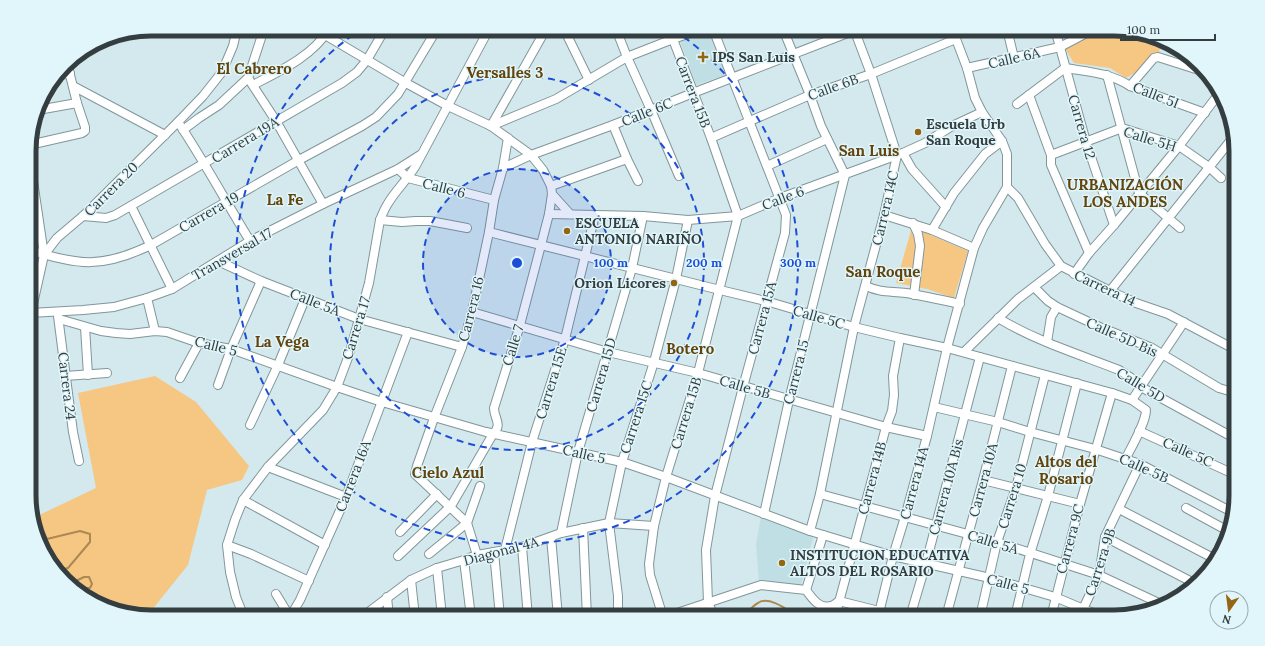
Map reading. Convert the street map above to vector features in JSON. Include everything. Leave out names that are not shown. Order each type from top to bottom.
[{"type":"street","points":[[235,36],[233,46],[222,72],[203,96],[178,122],[250,241]]},
{"type":"street","points":[[262,36],[250,82],[299,160],[323,204]]},
{"type":"street","points":[[183,130],[250,82],[278,73],[310,51],[323,36]]},
{"type":"street","points":[[333,36],[367,60],[448,106],[491,126],[531,155],[543,170],[551,190],[570,214]]},
{"type":"street","name":"Carrera 19A","points":[[83,216],[106,218],[115,215],[342,83],[357,72],[367,60],[381,36]]},
{"type":"street","name":"Carrera 19","points":[[44,254],[72,261],[102,262],[133,254],[151,245],[376,117],[398,94],[433,36]]},
{"type":"street","name":"Carrera 17","points":[[241,610],[236,597],[230,572],[227,545],[243,500],[268,467],[323,410],[337,387],[349,355],[369,283],[380,220],[394,194],[408,178],[430,141],[485,36]]},
{"type":"street","points":[[491,126],[542,36]]},
{"type":"street","points":[[567,36],[589,80]]},
{"type":"street","points":[[619,36],[679,176]]},
{"type":"street","name":"Carrera 15B","points":[[662,610],[650,575],[649,564],[654,526],[666,477],[698,373],[738,216],[671,36]]},
{"type":"street","points":[[491,126],[556,99],[627,57],[681,36]]},
{"type":"street","name":"Carrera 15A","points":[[711,610],[708,602],[706,550],[715,496],[785,233],[786,215],[716,36]]},
{"type":"street","points":[[786,36],[821,126],[844,175]]},
{"type":"street","name":"Calle 6C","points":[[503,168],[531,155],[613,125],[838,36]]},
{"type":"street","name":"Carrera 14C","points":[[810,531],[820,494],[854,327],[900,154],[857,36]]},
{"type":"street","points":[[947,348],[974,248],[983,228],[1008,187],[1007,154],[1002,141],[982,112],[975,98],[967,68],[954,36]]},
{"type":"street","points":[[1009,36],[1014,58]]},
{"type":"street","name":"Carrera 12","points":[[1057,36],[1086,142],[1114,224]]},
{"type":"street","name":"Calle 6A","points":[[967,68],[1060,47],[1081,36]]},
{"type":"street","name":"Calle 6B","points":[[710,138],[810,95],[871,74],[956,39]]},
{"type":"street","points":[[1130,86],[1154,58],[1158,57],[1193,68]]},
{"type":"street","points":[[1017,104],[1066,68],[1107,75],[1139,193],[1180,228]]},
{"type":"street","points":[[36,143],[82,133],[85,131],[69,70]]},
{"type":"street","points":[[65,74],[70,73]]},
{"type":"street","name":"Calle 5I","points":[[1107,75],[1130,86],[1205,113]]},
{"type":"street","points":[[73,86],[165,135]]},
{"type":"street","points":[[1029,95],[1051,156],[1051,165],[1089,252]]},
{"type":"street","points":[[1074,274],[1089,252],[1179,146],[1216,98]]},
{"type":"street","points":[[44,109],[77,103]]},
{"type":"street","points":[[190,109],[199,118]]},
{"type":"street","name":"Calle 6","points":[[548,214],[643,216],[688,220],[738,216],[780,198],[900,154],[926,142],[952,126],[982,112]]},
{"type":"street","name":"Carrera 20","points":[[44,254],[57,238],[83,216],[178,122]]},
{"type":"street","points":[[613,125],[638,181]]},
{"type":"street","name":"Calle 5H","points":[[1051,156],[1122,128],[1179,146],[1209,167],[1221,178]]},
{"type":"street","name":"Carrera 16","points":[[437,494],[415,474],[434,418],[462,347],[472,312],[508,138]]},
{"type":"street","points":[[767,166],[827,139]]},
{"type":"street","points":[[932,230],[954,193],[985,154],[1002,141]]},
{"type":"street","points":[[1110,291],[1228,143]]},
{"type":"street","points":[[900,154],[946,207]]},
{"type":"street","name":"Transversal 17","points":[[36,313],[114,307],[172,289],[250,241],[323,204],[398,169],[421,155]]},
{"type":"street","points":[[551,190],[627,159]]},
{"type":"street","name":"Calle 6","points":[[398,169],[408,178],[494,200]]},
{"type":"street","name":"Carrera 15","points":[[764,514],[789,400],[844,175]]},
{"type":"street","name":"Carrera 14","points":[[1008,187],[1018,198],[1045,244],[1061,266],[1074,274],[1136,303],[1168,314],[1229,346]]},
{"type":"street","name":"Calle 7","points":[[398,556],[450,506],[493,434],[497,430],[499,425],[494,414],[494,408],[520,326],[541,245],[548,214],[551,190]]},
{"type":"street","points":[[36,201],[44,254],[36,288]]},
{"type":"street","name":"Carrera 20","points":[[131,206],[172,289]]},
{"type":"street","name":"Carrera 15E","points":[[505,550],[532,442],[565,339],[594,215]]},
{"type":"street","points":[[884,215],[932,230],[974,248]]},
{"type":"street","name":"Carrera 15D","points":[[561,533],[578,452],[632,268],[643,216]]},
{"type":"street","points":[[380,220],[430,222],[467,228]]},
{"type":"street","name":"Carrera 15C","points":[[618,610],[618,596],[609,522],[622,462],[654,362],[676,279],[688,220]]},
{"type":"street","points":[[913,224],[918,234],[920,246],[914,295]]},
{"type":"street","name":"Calle 5C","points":[[489,232],[766,301],[854,327],[964,352],[1112,393],[1132,400],[1146,410],[1139,431],[1229,472]]},
{"type":"street","points":[[36,252],[44,254]]},
{"type":"street","name":"Calle 5A","points":[[218,261],[261,281],[359,319],[462,347]]},
{"type":"street","points":[[964,352],[1018,299],[1061,266]]},
{"type":"street","points":[[218,385],[231,349],[261,281]]},
{"type":"street","points":[[866,286],[883,292],[905,293],[960,304]]},
{"type":"street","name":"Calle 5D Bis","points":[[1034,287],[1048,301],[1057,307],[1102,328],[1152,348],[1219,388],[1229,391]]},
{"type":"street","points":[[147,298],[155,331]]},
{"type":"street","points":[[250,425],[278,365],[305,299]]},
{"type":"street","points":[[1047,342],[1051,317],[1057,307]]},
{"type":"street","name":"Carrera 24","points":[[58,311],[65,376],[73,432],[79,461]]},
{"type":"street","name":"Calle 5B","points":[[472,312],[608,352],[698,373],[886,427],[927,436]]},
{"type":"street","name":"Calle 5D","points":[[998,318],[1014,328],[1119,370],[1130,376],[1141,387],[1229,436]]},
{"type":"street","name":"Calle 5","points":[[59,319],[101,331],[116,333],[130,334],[155,331],[175,334],[199,343],[231,349],[337,387],[434,418],[493,434],[622,462],[810,531],[893,556],[990,578],[1022,587],[1055,597],[1078,610]]},
{"type":"street","points":[[1132,400],[1184,322]]},
{"type":"street","points":[[85,327],[88,375]]},
{"type":"street","name":"Carrera 16A","points":[[294,610],[309,581],[346,497],[408,332]]},
{"type":"street","name":"Carrera 14B","points":[[837,610],[886,427],[892,411],[894,395],[893,376],[900,338]]},
{"type":"street","points":[[180,378],[199,343]]},
{"type":"street","name":"Carrera 14A","points":[[880,610],[893,556],[927,436],[947,348]]},
{"type":"street","name":"Carrera 10A Bis","points":[[912,610],[926,563],[980,357]]},
{"type":"street","name":"Carrera 10A","points":[[948,610],[984,480],[1012,366]]},
{"type":"street","points":[[65,376],[107,373]]},
{"type":"street","name":"Carrera 10","points":[[982,610],[997,542],[1016,488],[1045,375]]},
{"type":"street","points":[[1017,610],[1030,554],[1048,496],[1077,383]]},
{"type":"street","name":"Carrera 9C","points":[[1052,610],[1095,449],[1112,393]]},
{"type":"street","name":"Calle 5B","points":[[934,407],[998,422],[1126,458],[1228,510]]},
{"type":"street","points":[[1126,458],[1139,431]]},
{"type":"street","name":"Carrera 9B","points":[[1084,610],[1099,575],[1105,537],[1140,464]]},
{"type":"street","points":[[268,467],[346,497]]},
{"type":"street","points":[[984,480],[1080,504]]},
{"type":"street","points":[[429,554],[467,523],[480,486]]},
{"type":"street","points":[[400,532],[437,494],[467,523],[477,555]]},
{"type":"street","name":"Calle 5A","points":[[820,494],[997,542],[1030,554],[1099,575],[1156,602]]},
{"type":"street","points":[[243,500],[325,545]]},
{"type":"street","points":[[1186,508],[1224,529]]},
{"type":"street","points":[[1119,509],[1212,556]]},
{"type":"street","name":"Diagonal 4A","points":[[371,610],[411,580],[436,568],[477,555],[522,547],[561,533],[609,522],[654,526]]},
{"type":"street","points":[[583,528],[586,610]]},
{"type":"street","points":[[806,590],[824,535]]},
{"type":"street","points":[[551,537],[557,610]]},
{"type":"street","points":[[1105,537],[1191,581]]},
{"type":"street","points":[[227,545],[251,554],[309,581]]},
{"type":"street","points":[[522,547],[527,610]]},
{"type":"street","points":[[494,552],[499,610]]},
{"type":"street","points":[[464,560],[471,610]]},
{"type":"street","points":[[436,568],[441,610]]},
{"type":"street","points":[[411,580],[414,610]]},
{"type":"street","points":[[685,610],[761,585],[806,590],[817,603],[823,606],[830,607],[839,601],[867,610]]},
{"type":"street","points":[[276,594],[286,610]]},
{"type":"street","points":[[387,597],[388,610]]},
{"type":"shaded area","name":"IPS San Luis","points":[[696,36],[713,36],[727,74],[696,85],[680,41]]},
{"type":"shaded area","points":[[1086,36],[1137,38],[1160,46],[1159,52],[1140,70],[1126,78],[1110,68],[1074,63],[1064,47]]},
{"type":"shaded area","points":[[912,227],[968,251],[954,298],[927,289],[896,283]]},
{"type":"shaded area","points":[[155,376],[196,402],[249,466],[242,480],[207,490],[188,565],[152,610],[136,609],[114,604],[93,595],[81,586],[60,565],[51,553],[40,525],[38,516],[96,488],[78,393]]},
{"type":"shaded area","name":"INSTITUCION EDUCATIVA ALTOS DEL ROSARIO","points":[[761,517],[814,534],[800,589],[759,582],[756,544]]},
{"type":"waterway","points":[[43,533],[47,539],[80,531],[90,534],[90,542],[68,568],[64,569]]},
{"type":"waterway","points":[[75,581],[84,577],[89,577],[92,584],[90,588],[84,588]]},
{"type":"waterway","points":[[749,610],[756,604],[763,601],[773,602],[788,610]]},
{"type":"place","name":"IPS San Luis","points":[[703,57]]},
{"type":"place","name":"Escuela Urb San Roque","points":[[918,132]]},
{"type":"place","name":"ESCUELA ANTONIO NARIÑO","points":[[567,231]]},
{"type":"place","name":"Orion Licores","points":[[674,283]]},
{"type":"place","name":"INSTITUCION EDUCATIVA ALTOS DEL ROSARIO","points":[[782,563]]},
{"type":"district","name":"El Cabrero","points":[[254,69]]},
{"type":"district","name":"Versalles 3","points":[[505,73]]},
{"type":"district","name":"San Luis","points":[[869,151]]},
{"type":"district","name":"URBANIZACIÓN LOS ANDES","points":[[1125,194]]},
{"type":"district","name":"La Fe","points":[[285,200]]},
{"type":"district","name":"San Roque","points":[[883,272]]},
{"type":"district","name":"La Vega","points":[[282,342]]},
{"type":"district","name":"Botero","points":[[690,349]]},
{"type":"district","name":"Altos del Rosario","points":[[1066,470]]},
{"type":"district","name":"Cielo Azul","points":[[448,473]]}]
